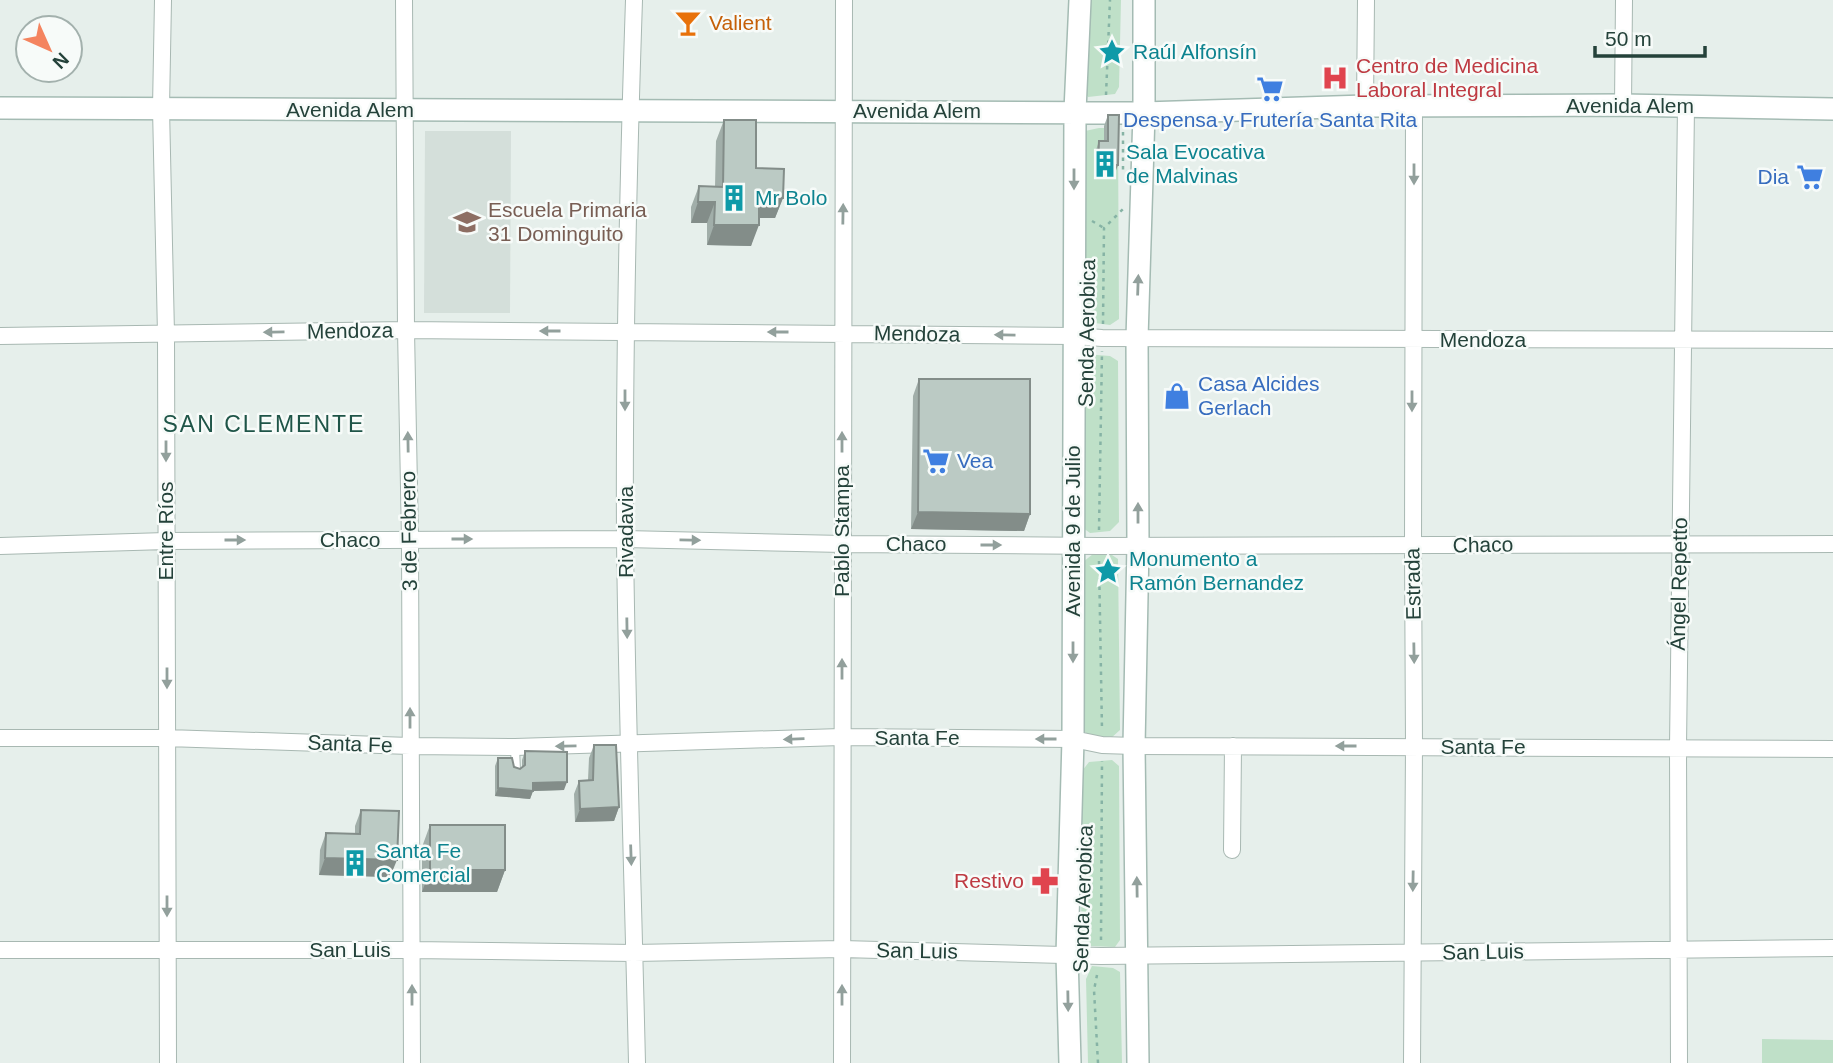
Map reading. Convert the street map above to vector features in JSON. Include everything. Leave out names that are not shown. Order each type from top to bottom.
[{"type":"main road","name":"Avenida 9 de Julio","points":[[1070,1063],[1068,955],[1073,739],[1075,111],[1080,0]]},
{"type":"main road","points":[[1138,1063],[1135,746],[1137,338],[1144,113],[1144,0]]},
{"type":"main road","name":"Avenida Alem","points":[[0,108],[1144,113],[1365,106],[1623,105],[1833,109]]},
{"type":"street","name":"Entre Ríos","points":[[163,0],[161,108],[166,334],[168,1063]]},
{"type":"street","name":"3 de Febrero","points":[[404,0],[412,1063]]},
{"type":"street","name":"Rivadavia","points":[[634,0],[626,332],[625,539],[637,1063]]},
{"type":"street","name":"Pablo Stampa","points":[[842,1063],[844,0]]},
{"type":"street","points":[[1365,106],[1366,0]]},
{"type":"street","points":[[1623,105],[1624,0]]},
{"type":"street","name":"Estrada","points":[[1412,1063],[1415,746],[1412,340],[1414,106]]},
{"type":"street","name":"Ángel Repetto","points":[[1679,1063],[1678,747],[1686,106]]},
{"type":"street","name":"Mendoza","points":[[0,336],[406,330],[842,332],[1102,338],[1833,340]]},
{"type":"street","name":"Chaco","points":[[0,546],[166,541],[625,539],[1099,546],[1413,546],[1680,542],[1833,544]]},
{"type":"street","name":"Santa Fe","points":[[0,738],[167,738],[520,751],[628,744],[841,737],[1073,739],[1102,745],[1135,746],[1833,749]]},
{"type":"street","points":[[1233,746],[1233,850]]},
{"type":"street","name":"San Luis","points":[[0,950],[634,953],[842,949],[1101,956],[1833,948]]},
{"type":"lane","points":[[516,771],[520,751]]},
{"type":"path","points":[[1105,112],[1110,0]]},
{"type":"path","points":[[1123,131],[1123,170]]},
{"type":"path","name":"Senda Aerobica","points":[[1098,1063],[1094,990],[1101,956],[1099,546],[1104,228],[1123,210]]},
{"type":"shaded area","name":"Escuela Primaria 31 Dominguito","points":[[425,131],[511,131],[510,313],[424,313]]},
{"type":"green space","points":[[1088,0],[1121,0],[1119,87],[1115,94],[1088,97],[1082,89]]},
{"type":"green space","points":[[1110,128],[1118,132],[1119,319],[1110,325],[1087,322],[1082,315],[1085,131]]},
{"type":"green space","points":[[1085,354],[1110,356],[1118,361],[1119,522],[1110,531],[1090,533],[1079,525],[1082,363]]},
{"type":"green space","points":[[1093,554],[1112,555],[1118,559],[1120,730],[1110,739],[1095,737],[1078,729],[1083,562]]},
{"type":"green space","points":[[1112,760],[1119,766],[1120,940],[1115,947],[1089,946],[1081,941],[1082,771],[1089,762]]},
{"type":"green space","points":[[1092,966],[1113,968],[1120,972],[1122,1063],[1088,1063],[1086,979]]},
{"type":"green space","points":[[1762,1039],[1833,1040],[1833,1063],[1762,1063]]},
{"type":"building","points":[[1108,115],[1119,115],[1118,165],[1098,165],[1099,141],[1108,141]]},
{"type":"building","points":[[724,120],[756,120],[756,168],[784,169],[783,198],[759,197],[759,225],[714,225],[715,202],[698,202],[699,186],[723,187]]},
{"type":"building","points":[[919,379],[1030,379],[1030,514],[918,512]]},
{"type":"building","points":[[594,745],[616,745],[619,807],[580,809],[579,781],[593,780]]},
{"type":"building","points":[[525,751],[567,752],[567,782],[533,783],[533,791],[498,788],[498,758],[512,758],[514,767],[520,769],[525,765]]},
{"type":"building","points":[[361,810],[399,811],[397,860],[325,858],[326,833],[360,834]]},
{"type":"building","points":[[430,825],[505,825],[505,870],[430,870]]},
{"type":"place","name":"Valient","points":[[688,23]]},
{"type":"place","name":"Raúl Alfonsín","points":[[1112,52]]},
{"type":"place","name":"Centro de Medicina Laboral Integral","points":[[1335,78]]},
{"type":"place","name":"Despensa y Frutería Santa Rita","points":[[1270,89]]},
{"type":"place","name":"Sala Evocativa de Malvinas","points":[[1105,164]]},
{"type":"place","name":"Dia","points":[[1810,177]]},
{"type":"place","name":"Mr Bolo","points":[[734,198]]},
{"type":"place","name":"Escuela Primaria 31 Dominguito","points":[[467,222]]},
{"type":"place","name":"Casa Alcides Gerlach","points":[[1177,396]]},
{"type":"place","name":"Vea","points":[[936,461]]},
{"type":"place","name":"Monumento a Ramón Bernandez","points":[[1108,571]]},
{"type":"place","name":"Santa Fe Comercial","points":[[355,863]]},
{"type":"place","name":"Restivo","points":[[1045,881]]},
{"type":"district","name":"SAN CLEMENTE","points":[[264,424]]}]
